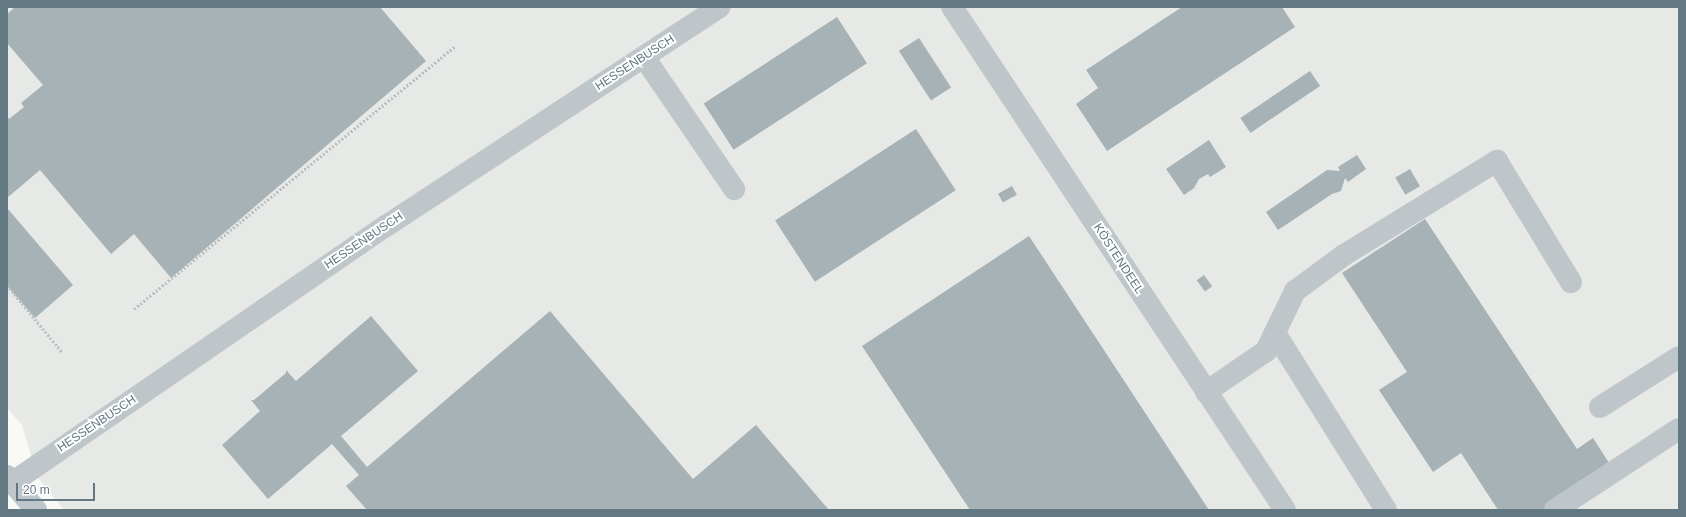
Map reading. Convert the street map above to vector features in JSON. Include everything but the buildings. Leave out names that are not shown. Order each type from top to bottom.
[{"type":"street","name":"HESSENBUSCH","points":[[10,479],[386,226],[720,7]]},
{"type":"street","name":"KÖSTENDEEL","points":[[952,7],[1285,510]]},
{"type":"street","points":[[644,57],[734,189]]},
{"type":"street","points":[[1206,392],[1266,350],[1295,292],[1344,255],[1497,161],[1571,282]]},
{"type":"street","points":[[1275,332],[1386,510]]},
{"type":"street","points":[[1600,407],[1679,358]]},
{"type":"street","points":[[1555,510],[1679,429]]},
{"type":"street","points":[[10,479],[36,510]]},
{"type":"path","points":[[134,309],[454,47]]},
{"type":"path","points":[[7,285],[62,352]]},
{"type":"shaded area","points":[[7,7],[1679,7],[1679,510],[64,510],[37,477],[22,425],[7,408]]}]
